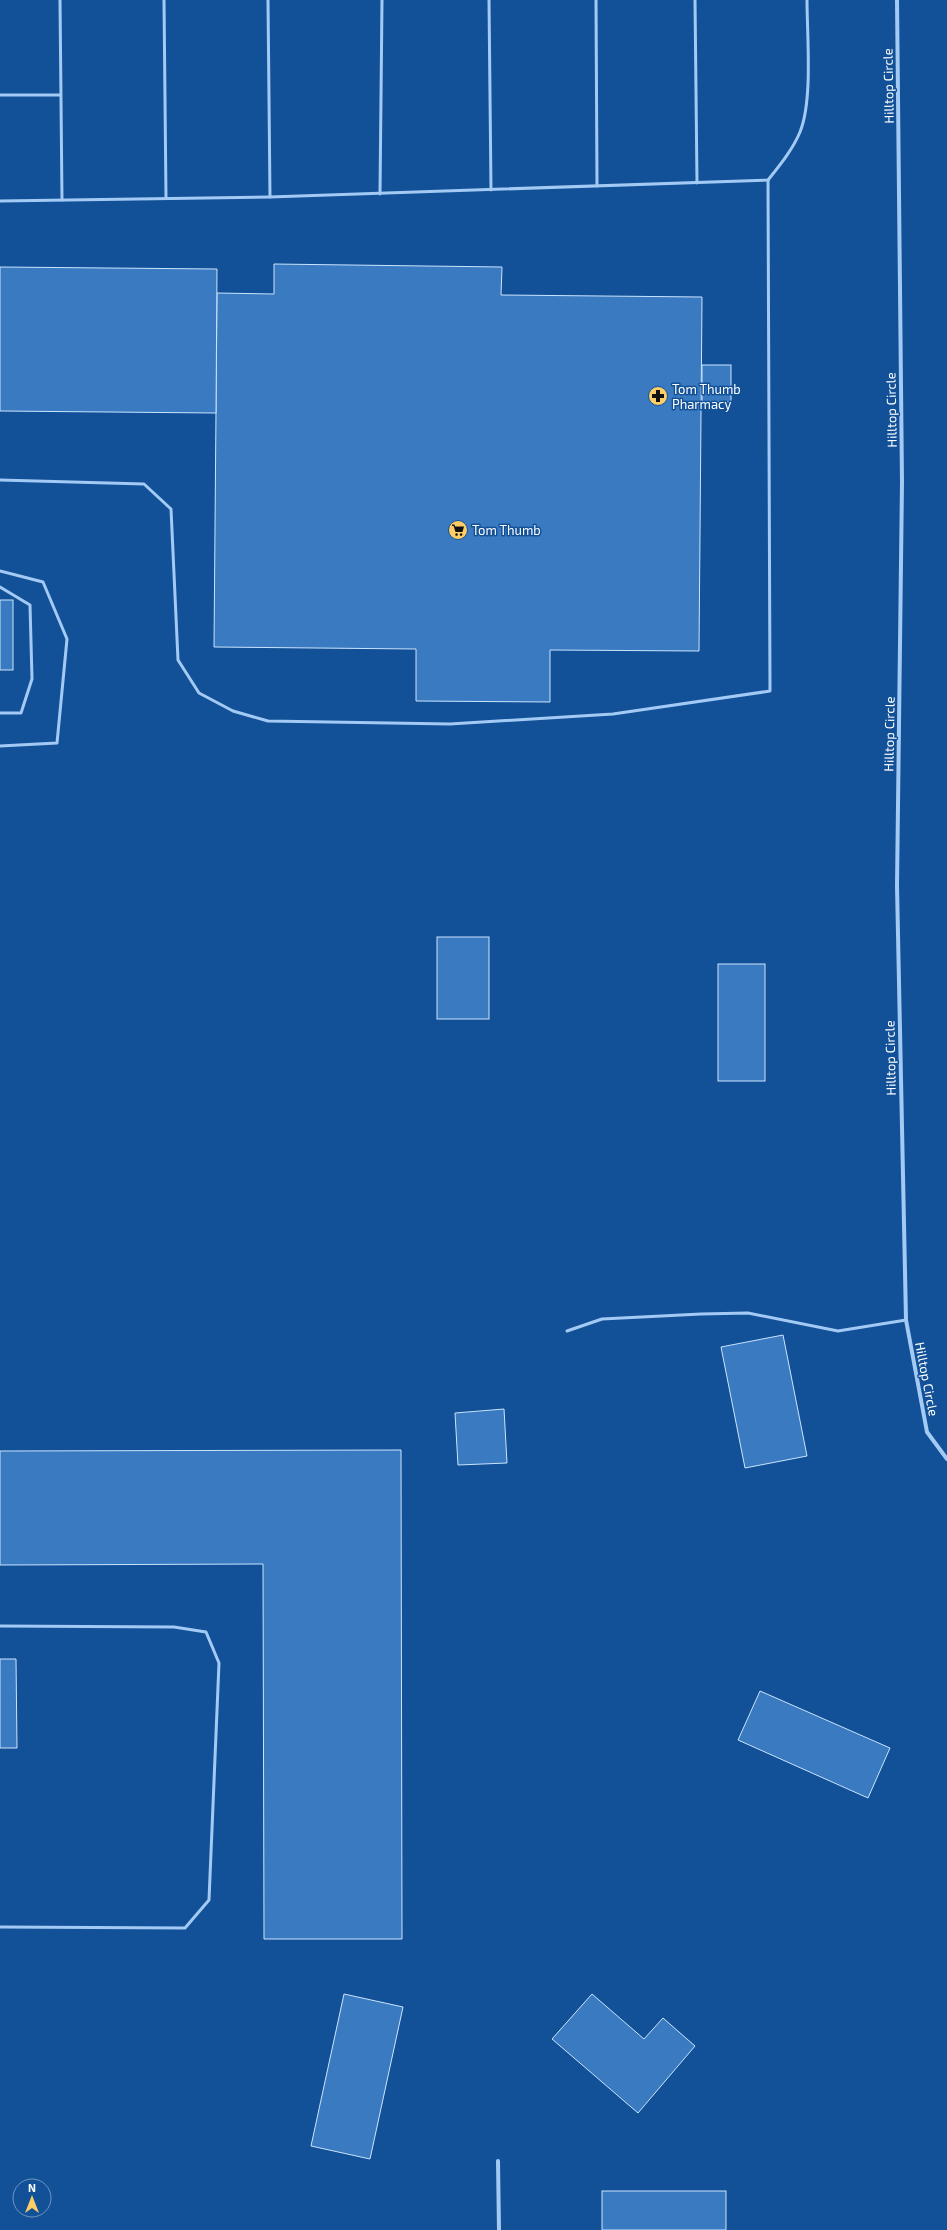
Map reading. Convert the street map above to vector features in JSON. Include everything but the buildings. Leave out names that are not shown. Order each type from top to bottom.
[{"type":"street","name":"Hilltop Circle","points":[[897,0],[902,482],[897,886],[906,1320],[927,1432],[947,1459]]},
{"type":"street","points":[[498,2160],[499,2230]]},
{"type":"lane","points":[[60,0],[62,200]]},
{"type":"lane","points":[[164,0],[166,198]]},
{"type":"lane","points":[[268,0],[270,198]]},
{"type":"lane","points":[[380,194],[382,0]]},
{"type":"lane","points":[[489,0],[490,190]]},
{"type":"lane","points":[[596,0],[598,186]]},
{"type":"lane","points":[[695,0],[697,183]]},
{"type":"lane","points":[[0,480],[144,484],[162,498],[171,509],[178,660],[199,693],[233,711],[268,721],[450,724],[612,714],[770,691],[768,180],[783,162],[800,132],[805,114],[807,0]]},
{"type":"lane","points":[[0,95],[60,95]]},
{"type":"lane","points":[[0,201],[270,198],[768,180]]},
{"type":"lane","points":[[0,570],[43,582],[66,639],[57,743],[0,746]]},
{"type":"lane","points":[[0,587],[30,605],[32,679],[21,713],[0,713]]},
{"type":"lane","points":[[567,1331],[602,1319],[701,1314],[748,1313],[838,1331],[906,1320]]},
{"type":"lane","points":[[0,1626],[174,1627],[206,1632],[219,1663],[209,1900],[185,1928],[0,1927]]},
{"type":"place","name":"Tom Thumb Pharmacy","points":[[658,396]]},
{"type":"place","name":"Tom Thumb","points":[[458,530]]}]
